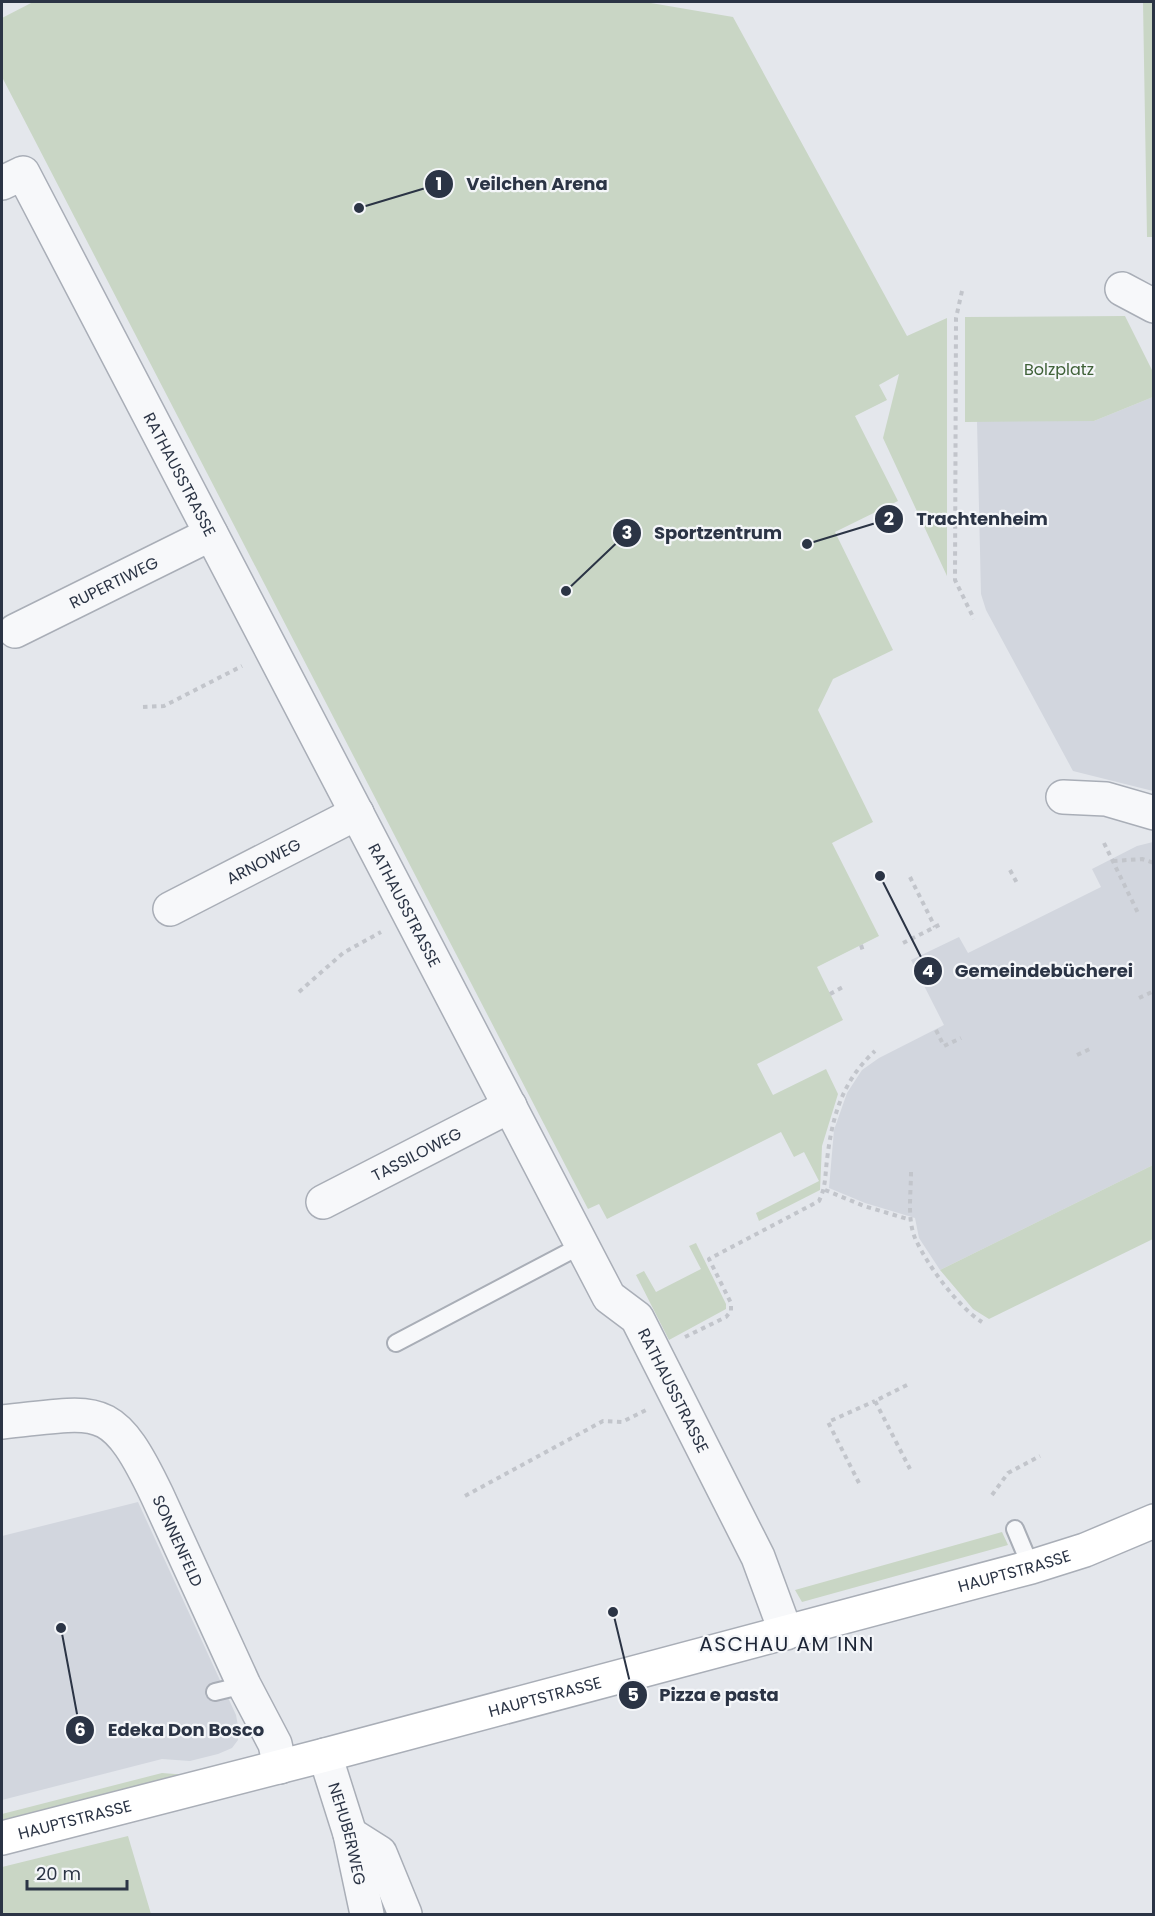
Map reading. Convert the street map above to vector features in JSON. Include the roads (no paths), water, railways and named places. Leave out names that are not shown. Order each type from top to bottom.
[{"type":"main road","name":"HAUPTSTRASSE","points":[[2,1838],[280,1767],[1031,1567],[1085,1551],[1154,1521]]},
{"type":"street","name":"RATHAUSSTRASSE","points":[[12,178],[211,534],[609,1297],[637,1318],[676,1395],[766,1554],[786,1633]]},
{"type":"street","points":[[1122,289],[1154,306]]},
{"type":"street","name":"RUPERTIWEG","points":[[15,631],[211,534]]},
{"type":"street","points":[[1063,797],[1106,799],[1154,813]]},
{"type":"street","name":"ARNOWEG","points":[[170,909],[357,813]]},
{"type":"street","name":"TASSILOWEG","points":[[322,1202],[510,1106]]},
{"type":"street","name":"SONNENFELD","points":[[2,1422],[80,1414],[111,1423],[122,1434],[153,1485],[230,1689],[275,1744],[280,1767]]},
{"type":"street","name":"NEHUBERWEG","points":[[325,1755],[350,1834],[367,1914]]},
{"type":"street","points":[[350,1834],[380,1853],[405,1914]]},
{"type":"lane","points":[[396,1342],[582,1245]]},
{"type":"lane","points":[[1015,1528],[1031,1567]]},
{"type":"place","name":"Veilchen Arena","points":[[359,208]]},
{"type":"place","name":"Trachtenheim","points":[[807,544]]},
{"type":"place","name":"Sportzentrum","points":[[566,591]]},
{"type":"place","name":"Gemeindebücherei","points":[[880,876]]},
{"type":"place","name":"Pizza e pasta","points":[[613,1612]]},
{"type":"place","name":"Edeka Don Bosco","points":[[61,1628]]},
{"type":"district","name":"ASCHAU AM INN","points":[[787,1644]]},
{"type":"park label","name":"Bolzplatz","points":[[1059,369]]}]
